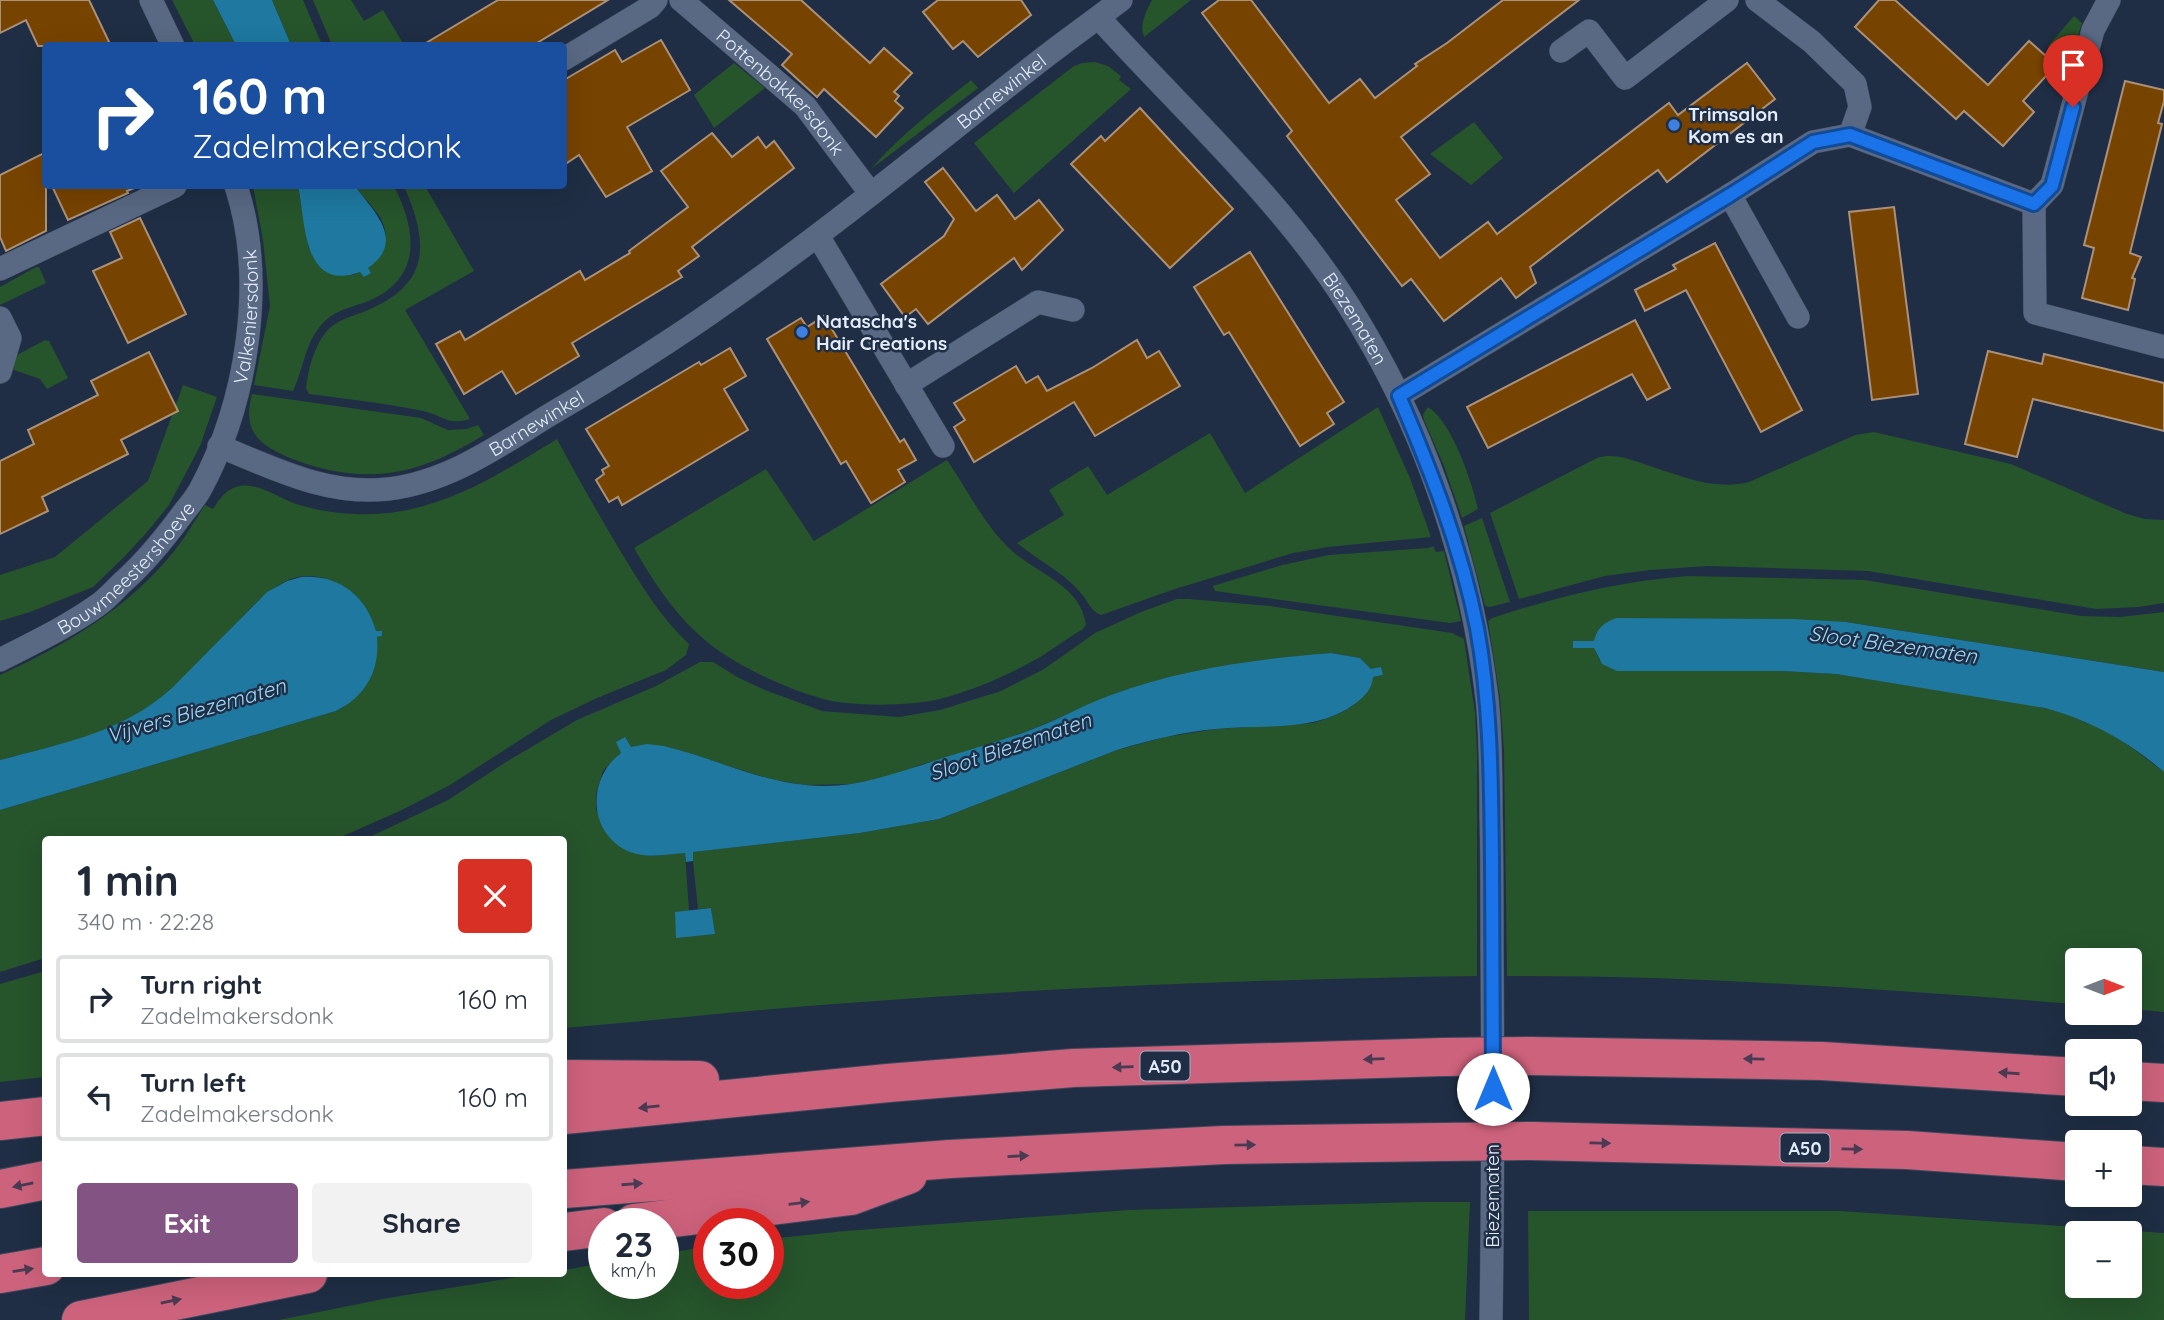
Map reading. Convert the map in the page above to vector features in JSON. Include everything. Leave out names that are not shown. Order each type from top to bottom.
[{"type":"highway","name":"A50","points":[[567,1115],[1073,1068],[1443,1057],[1822,1060],[2065,1076]]},
{"type":"highway","name":"A50","points":[[567,1079],[888,1083]]},
{"type":"highway","points":[[2142,1082],[2164,1083]]},
{"type":"highway","points":[[0,1121],[42,1116]]},
{"type":"highway","name":"A50","points":[[567,1189],[950,1159],[1224,1145],[1532,1141],[1907,1150],[2065,1160]]},
{"type":"highway","name":"A50","points":[[679,1217],[851,1196],[950,1159]]},
{"type":"highway","points":[[2142,1166],[2164,1167]]},
{"type":"highway","points":[[0,1189],[42,1181]]},
{"type":"highway","points":[[567,1232],[588,1229]]},
{"type":"highway","points":[[0,1274],[42,1267]]},
{"type":"highway","points":[[81,1320],[293,1277]]},
{"type":"street","points":[[151,0],[171,42]]},
{"type":"street","points":[[567,57],[650,7],[656,0]]},
{"type":"street","name":"Pottenbakkersdonk","points":[[681,0],[805,106],[871,194]]},
{"type":"street","name":"Barnewinkel","points":[[219,446],[292,476],[329,486],[378,490],[430,480],[462,466],[598,387],[722,306],[817,236],[1045,56],[1121,0]]},
{"type":"street","points":[[1561,51],[1589,31],[1625,78],[1727,0]]},
{"type":"street","points":[[1757,0],[1812,42],[1855,84],[1860,107],[1850,135]]},
{"type":"street","points":[[2109,0],[2092,30],[2052,186],[2034,204],[2035,313],[2164,347]]},
{"type":"street","name":"Biezematen","points":[[1099,18],[1247,175],[1300,238],[1346,302],[1399,396],[1439,492],[1460,556],[1476,626],[1487,700],[1491,773],[1491,1320]]},
{"type":"street","points":[[1399,396],[1813,142],[1850,135],[2034,204]]},
{"type":"street","points":[[0,269],[169,189]]},
{"type":"street","name":"Valkeniersdonk","points":[[219,446],[245,364],[250,314],[248,254],[237,189]]},
{"type":"street","points":[[1730,195],[1798,317]]},
{"type":"street","points":[[817,236],[943,446]]},
{"type":"street","points":[[906,385],[1038,302],[1073,310]]},
{"type":"street","points":[[0,318],[10,338],[0,372]]},
{"type":"street","name":"Bouwmeestershoeve","points":[[0,660],[99,605],[138,568],[163,540],[199,491],[219,446]]},
{"type":"green space","points":[[172,0],[213,0],[234,42],[193,42]]},
{"type":"green space","points":[[272,0],[303,0],[321,42],[290,42]]},
{"type":"green space","points":[[313,0],[351,0],[364,21],[383,10],[402,42],[331,42]]},
{"type":"green space","points":[[1152,0],[1191,0],[1144,37],[1143,23]]},
{"type":"green space","points":[[2074,16],[2082,23],[2069,65],[2048,46]]},
{"type":"green space","points":[[1095,62],[1108,66],[1121,76],[1119,80],[1131,89],[1014,193],[974,143],[1074,66]]},
{"type":"green space","points":[[734,63],[765,88],[714,128],[694,95]]},
{"type":"green space","points":[[971,80],[978,88],[871,169],[906,133]]},
{"type":"green space","points":[[1474,122],[1503,158],[1471,185],[1430,154]]},
{"type":"green space","points":[[254,189],[299,189],[309,249],[353,275],[377,259],[385,245],[386,236],[380,217],[357,189],[395,189],[407,219],[410,250],[407,265],[400,278],[388,290],[371,300],[339,311],[323,323],[308,347],[293,391],[254,385],[270,306],[263,240]]},
{"type":"green space","points":[[405,189],[427,189],[474,271],[405,310],[470,419],[450,421],[409,408],[309,394],[306,388],[312,358],[326,332],[340,321],[389,299],[404,287],[414,273],[420,242]]},
{"type":"green space","points":[[39,267],[46,283],[0,305],[0,287]]},
{"type":"green space","points":[[45,340],[49,341],[68,378],[47,389],[40,379],[11,369],[17,355]]},
{"type":"green space","points":[[183,385],[217,397],[200,446],[169,505],[125,556],[93,587],[0,621],[0,575],[55,557],[148,481]]},
{"type":"green space","points":[[252,394],[421,418],[448,430],[478,425],[484,435],[444,457],[412,468],[374,474],[334,471],[295,460],[264,444],[252,429],[249,419]]},
{"type":"green space","points":[[1378,407],[1410,478],[1431,537],[1293,553],[1101,615],[1094,611],[1065,577],[1017,543],[1064,515],[1049,490],[1088,466],[1107,495],[1210,433],[1245,493]]},
{"type":"green space","points":[[1428,407],[1445,425],[1453,439],[1471,484],[1478,509],[1462,518],[1424,420],[1423,415]]},
{"type":"green space","points":[[1874,432],[2011,464],[2127,514],[2164,520],[2164,603],[2096,609],[1868,571],[1708,566],[1605,576],[1519,599],[1490,513],[1597,458],[1615,456],[1696,481],[1735,484],[1749,482],[1855,435]]},
{"type":"green space","points":[[557,439],[644,589],[669,623],[689,644],[686,655],[666,670],[551,720],[450,785],[343,836],[42,836],[42,959],[0,972],[0,810],[336,711],[344,707],[377,637],[382,636],[382,631],[376,631],[363,605],[342,586],[315,576],[293,578],[262,598],[183,678],[145,709],[93,734],[0,760],[0,675],[49,651],[117,607],[157,571],[187,534],[205,505],[213,509],[224,494],[235,487],[254,487],[296,504],[325,511],[382,514],[410,509],[461,493]]},
{"type":"green space","points":[[947,460],[983,517],[1000,538],[1019,557],[1066,589],[1082,611],[1086,625],[1022,667],[952,696],[882,705],[835,702],[773,681],[724,654],[697,633],[662,593],[634,548],[766,469],[814,541]]},
{"type":"green space","points":[[1482,518],[1510,602],[1490,607],[1485,606],[1464,526]]},
{"type":"green space","points":[[1433,546],[1436,552],[1444,551],[1461,621],[1450,623],[1215,591],[1213,586],[1282,565],[1329,555]]},
{"type":"green space","points":[[1688,576],[1865,580],[2081,616],[2120,617],[2164,612],[2164,672],[1846,622],[1597,632],[1594,641],[1574,641],[1573,647],[1594,648],[1600,661],[1617,671],[1782,671],[1836,674],[2027,704],[2061,712],[2104,730],[2164,772],[2164,1012],[2142,1010],[2142,948],[2065,948],[2065,1003],[1721,981],[1507,976],[1504,751],[1500,697],[1488,621],[1564,597],[1638,582]]},
{"type":"green space","points":[[1177,599],[1189,599],[1270,606],[1452,633],[1464,639],[1475,713],[1477,752],[1477,976],[1320,979],[1005,992],[567,1028],[567,836],[372,836],[448,800],[577,720],[656,686],[700,662],[713,662],[765,690],[822,711],[899,717],[940,710],[1001,691],[1044,669],[1095,633],[1141,612]],"holes":[[[1331,653],[1360,658],[1371,669],[1383,675],[1373,677],[1356,703],[1313,723],[1216,729],[1165,737],[1117,750],[939,819],[860,833],[692,852],[698,909],[711,908],[714,934],[676,937],[676,912],[689,911],[685,852],[652,856],[631,852],[615,842],[603,827],[596,809],[596,794],[603,771],[619,754],[664,746],[773,780],[806,785],[851,784],[892,776],[986,746],[1114,694],[1230,665]]]},
{"type":"green space","points":[[42,972],[42,1077],[0,1082],[0,984]]},
{"type":"green space","points":[[1470,1202],[1465,1320],[279,1320],[388,1298],[518,1277],[567,1277],[567,1269],[588,1266],[588,1299],[679,1299],[679,1251],[693,1249],[693,1299],[784,1299],[784,1237],[1129,1210]]},
{"type":"green space","points":[[1528,1211],[1840,1211],[2065,1226],[2065,1298],[2142,1298],[2142,1232],[2164,1233],[2164,1320],[1529,1320]]},
{"type":"water","points":[[213,0],[272,0],[290,42],[234,42]]},
{"type":"water","points":[[298,189],[357,189],[377,216],[386,237],[385,247],[379,258],[368,268],[371,273],[364,277],[360,272],[341,276],[327,272],[317,264],[306,235]]},
{"type":"water","name":"Vijvers Biezematen","points":[[301,577],[327,579],[349,589],[365,607],[376,631],[382,631],[382,636],[377,637],[376,661],[369,681],[346,705],[336,711],[0,810],[0,760],[69,742],[133,716],[172,688],[267,592]]},
{"type":"water","name":"Sloot Biezematen","points":[[1617,618],[1846,622],[2164,672],[2164,772],[2108,733],[2045,708],[1836,674],[1782,671],[1617,671],[1602,664],[1594,648],[1573,648],[1573,641],[1594,641],[1602,626]]},
{"type":"water","name":"Sloot Biezematen","points":[[1331,653],[1360,658],[1371,669],[1381,667],[1383,675],[1373,677],[1365,695],[1341,713],[1307,723],[1203,730],[1142,743],[1117,750],[939,819],[860,833],[693,852],[693,861],[686,862],[685,853],[651,856],[630,852],[616,844],[599,819],[597,805],[602,776],[621,753],[616,742],[625,737],[631,747],[647,744],[664,746],[783,782],[824,786],[849,784],[886,776],[1006,739],[1101,699],[1164,678],[1247,662]]},
{"type":"water","points":[[711,908],[715,934],[676,938],[675,912]]},
{"type":"building","points":[[0,0],[89,0],[109,42],[42,42],[42,46],[38,46],[26,20],[0,33]]},
{"type":"building","points":[[498,0],[608,0],[539,42],[428,42]]},
{"type":"building","points":[[729,0],[801,0],[870,63],[884,48],[912,73],[894,92],[899,96],[895,101],[903,108],[876,137],[824,89],[817,97],[782,65],[792,54]]},
{"type":"building","points":[[938,0],[1021,0],[1031,15],[978,57],[963,41],[953,49],[923,12]]},
{"type":"building","points":[[1219,0],[1251,0],[1329,103],[1360,79],[1375,98],[1417,66],[1415,64],[1503,0],[1579,0],[1401,137],[1430,174],[1396,200],[1440,258],[1488,222],[1497,234],[1669,103],[1678,115],[1747,63],[1775,99],[1667,182],[1658,170],[1625,194],[1530,267],[1536,283],[1516,298],[1501,278],[1444,321],[1411,279],[1402,286],[1287,136],[1292,131],[1202,13]]},
{"type":"building","points":[[1879,0],[1895,0],[1988,85],[2029,41],[2056,65],[2023,101],[2034,112],[2003,146],[1964,111],[1956,119],[1855,27]]},
{"type":"building","points":[[661,40],[690,90],[627,127],[652,171],[606,197],[579,155],[567,163],[567,78],[615,50],[622,62]]},
{"type":"building","points":[[2125,81],[2164,90],[2158,123],[2162,124],[2130,253],[2141,257],[2132,278],[2135,279],[2128,310],[2082,298],[2094,248],[2084,245]]},
{"type":"building","points":[[1140,108],[1233,209],[1170,268],[1071,164],[1101,136],[1105,141]]},
{"type":"building","points":[[712,133],[732,157],[758,137],[766,148],[774,141],[794,168],[692,247],[699,256],[678,271],[682,277],[572,343],[579,356],[516,394],[502,371],[464,394],[436,344],[460,331],[465,340],[580,271],[585,280],[630,253],[629,251],[688,207],[661,171]]},
{"type":"building","points":[[42,154],[42,189],[46,189],[46,231],[6,251],[0,237],[0,175]]},
{"type":"building","points":[[943,168],[976,211],[997,195],[1015,219],[1039,200],[1063,230],[1022,270],[1014,258],[928,324],[916,309],[905,317],[881,284],[944,236],[954,219],[925,182]]},
{"type":"building","points":[[53,189],[132,189],[127,191],[128,193],[68,220]]},
{"type":"building","points":[[1894,207],[1918,394],[1872,400],[1849,212]]},
{"type":"building","points":[[140,218],[186,314],[128,343],[93,271],[122,258],[110,232]]},
{"type":"building","points":[[1715,243],[1802,410],[1761,432],[1686,290],[1645,311],[1635,290],[1676,269],[1673,265]]},
{"type":"building","points":[[1250,252],[1344,402],[1327,413],[1334,424],[1300,446],[1229,332],[1224,335],[1194,287]]},
{"type":"building","points":[[824,316],[900,442],[904,439],[916,460],[898,470],[905,482],[871,503],[846,461],[841,464],[767,339],[801,318],[807,327]]},
{"type":"building","points":[[1635,320],[1670,388],[1647,400],[1632,374],[1488,448],[1467,407]]},
{"type":"building","points":[[1137,340],[1147,358],[1159,351],[1180,386],[1095,436],[1074,402],[974,462],[954,427],[965,420],[954,403],[1016,366],[1026,383],[1038,376],[1047,391],[1092,368]]},
{"type":"building","points":[[730,348],[746,376],[724,389],[748,430],[622,505],[618,497],[609,502],[596,480],[604,474],[602,470],[609,466],[586,429],[699,362],[701,365]]},
{"type":"building","points":[[1988,351],[2042,364],[2044,354],[2164,383],[2164,431],[2033,399],[2017,457],[1965,444]]},
{"type":"building","points":[[149,352],[178,411],[121,440],[128,454],[42,497],[48,511],[0,534],[0,461],[34,444],[28,430],[98,395],[91,381]]},
{"type":"place","name":"Trimsalon Kom es an","points":[[1674,125]]},
{"type":"place","name":"Natascha's Hair Creations","points":[[802,332]]},
{"type":"route","points":[[1493,1089],[1491,773],[1487,700],[1476,626],[1460,556],[1439,492],[1399,396],[1813,142],[1850,135],[2034,204],[2052,186],[2073,107]]}]
